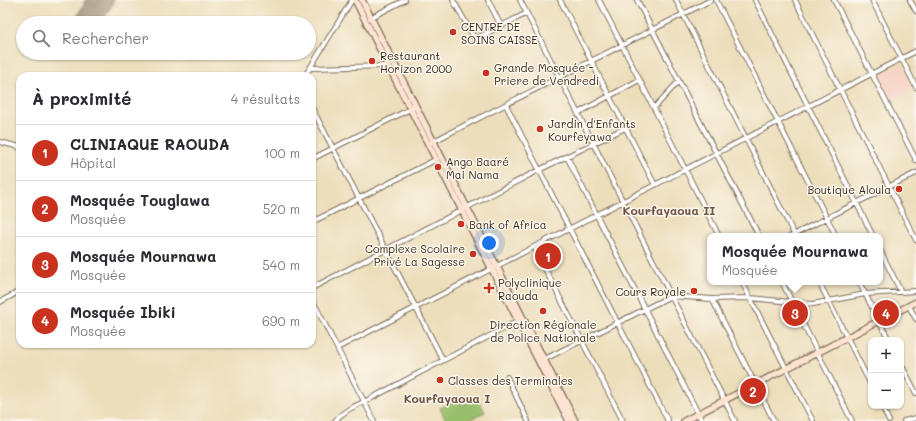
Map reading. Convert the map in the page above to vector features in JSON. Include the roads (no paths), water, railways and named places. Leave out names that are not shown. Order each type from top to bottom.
[{"type":"street","points":[[316,60],[352,0]]},
{"type":"street","points":[[356,0],[396,66],[431,143],[464,209],[574,421]]},
{"type":"street","points":[[362,0],[368,18],[389,66],[414,107]]},
{"type":"street","points":[[368,18],[405,0]]},
{"type":"street","points":[[453,0],[475,39],[527,13]]},
{"type":"street","points":[[488,0],[501,26]]},
{"type":"street","points":[[520,0],[735,421]]},
{"type":"street","points":[[560,0],[655,185]]},
{"type":"street","points":[[599,0],[717,233]]},
{"type":"street","points":[[637,0],[757,233]]},
{"type":"street","points":[[676,0],[792,233]]},
{"type":"street","points":[[431,143],[711,0]]},
{"type":"street","points":[[716,0],[834,233]]},
{"type":"street","points":[[755,0],[871,233]]},
{"type":"street","points":[[795,0],[916,240]]},
{"type":"street","points":[[834,0],[916,160]]},
{"type":"street","points":[[872,0],[916,86]]},
{"type":"street","points":[[910,0],[916,11]]},
{"type":"street","points":[[337,348],[916,51]]},
{"type":"street","points":[[308,72],[316,60]]},
{"type":"street","points":[[311,68],[396,66]]},
{"type":"street","points":[[578,113],[639,80]]},
{"type":"street","points":[[654,108],[679,81]]},
{"type":"street","points":[[506,105],[668,421]]},
{"type":"street","points":[[316,157],[414,107]]},
{"type":"street","points":[[316,116],[443,360]]},
{"type":"street","points":[[316,286],[539,170],[625,128]]},
{"type":"street","points":[[0,142],[16,146]]},
{"type":"street","points":[[567,157],[702,421]]},
{"type":"street","points":[[316,220],[439,158]]},
{"type":"street","points":[[797,233],[916,173]]},
{"type":"street","points":[[535,247],[623,421]]},
{"type":"street","points":[[883,256],[901,292]]},
{"type":"street","points":[[744,285],[813,421]]},
{"type":"street","points":[[784,285],[852,421]]},
{"type":"street","points":[[820,285],[868,379]]},
{"type":"street","points":[[860,285],[887,337]]},
{"type":"street","points":[[542,361],[671,296],[712,299],[750,298],[813,304],[865,294],[916,291]]},
{"type":"street","points":[[0,302],[16,293]]},
{"type":"street","points":[[712,299],[774,421]]},
{"type":"street","points":[[684,421],[916,302]]},
{"type":"street","points":[[909,306],[916,319]]},
{"type":"street","points":[[316,307],[374,421]]},
{"type":"street","points":[[335,421],[339,415],[350,408],[521,320]]},
{"type":"street","points":[[542,361],[569,421]]},
{"type":"street","points":[[904,370],[916,393]]},
{"type":"street","points":[[507,378],[528,421]]},
{"type":"street","points":[[883,409],[889,421]]},
{"type":"street","points":[[904,421],[916,418]]},
{"type":"place","name":"CENTRE DE SOINS CAISSE","points":[[453,32]]},
{"type":"place","name":"Restaurant Horizon 2000","points":[[372,61]]},
{"type":"place","name":"Grande Mosquée - Priere de Vendredi","points":[[486,73]]},
{"type":"place","name":"Jardin d'Enfants Kourfeyawa","points":[[540,129]]},
{"type":"place","name":"Ango Baaré Mai Nama","points":[[438,167]]},
{"type":"place","name":"Boutique Aloula","points":[[899,189]]},
{"type":"place","name":"Bank of Africa","points":[[461,224]]},
{"type":"place","name":"Complexe Scolaire Privé La Sagesse","points":[[473,254]]},
{"type":"place","name":"CLINIAQUE RAOUDA","points":[[548,256]]},
{"type":"place","name":"Polyclinique Raouda","points":[[489,288]]},
{"type":"place","name":"Cours Royale","points":[[694,291]]},
{"type":"place","name":"Direction Régionale de Police Nationale","points":[[543,311]]},
{"type":"place","name":"Mosquée Mournawa","points":[[795,313]]},
{"type":"place","name":"Mosquée Ibiki","points":[[886,313]]},
{"type":"place","name":"Classes des Terminales","points":[[440,380]]},
{"type":"place","name":"Mosquée Touglawa","points":[[753,391]]},
{"type":"district","name":"Kourfayaoua II","points":[[669,210]]},
{"type":"district","name":"Kourfayaoua I","points":[[447,398]]}]
